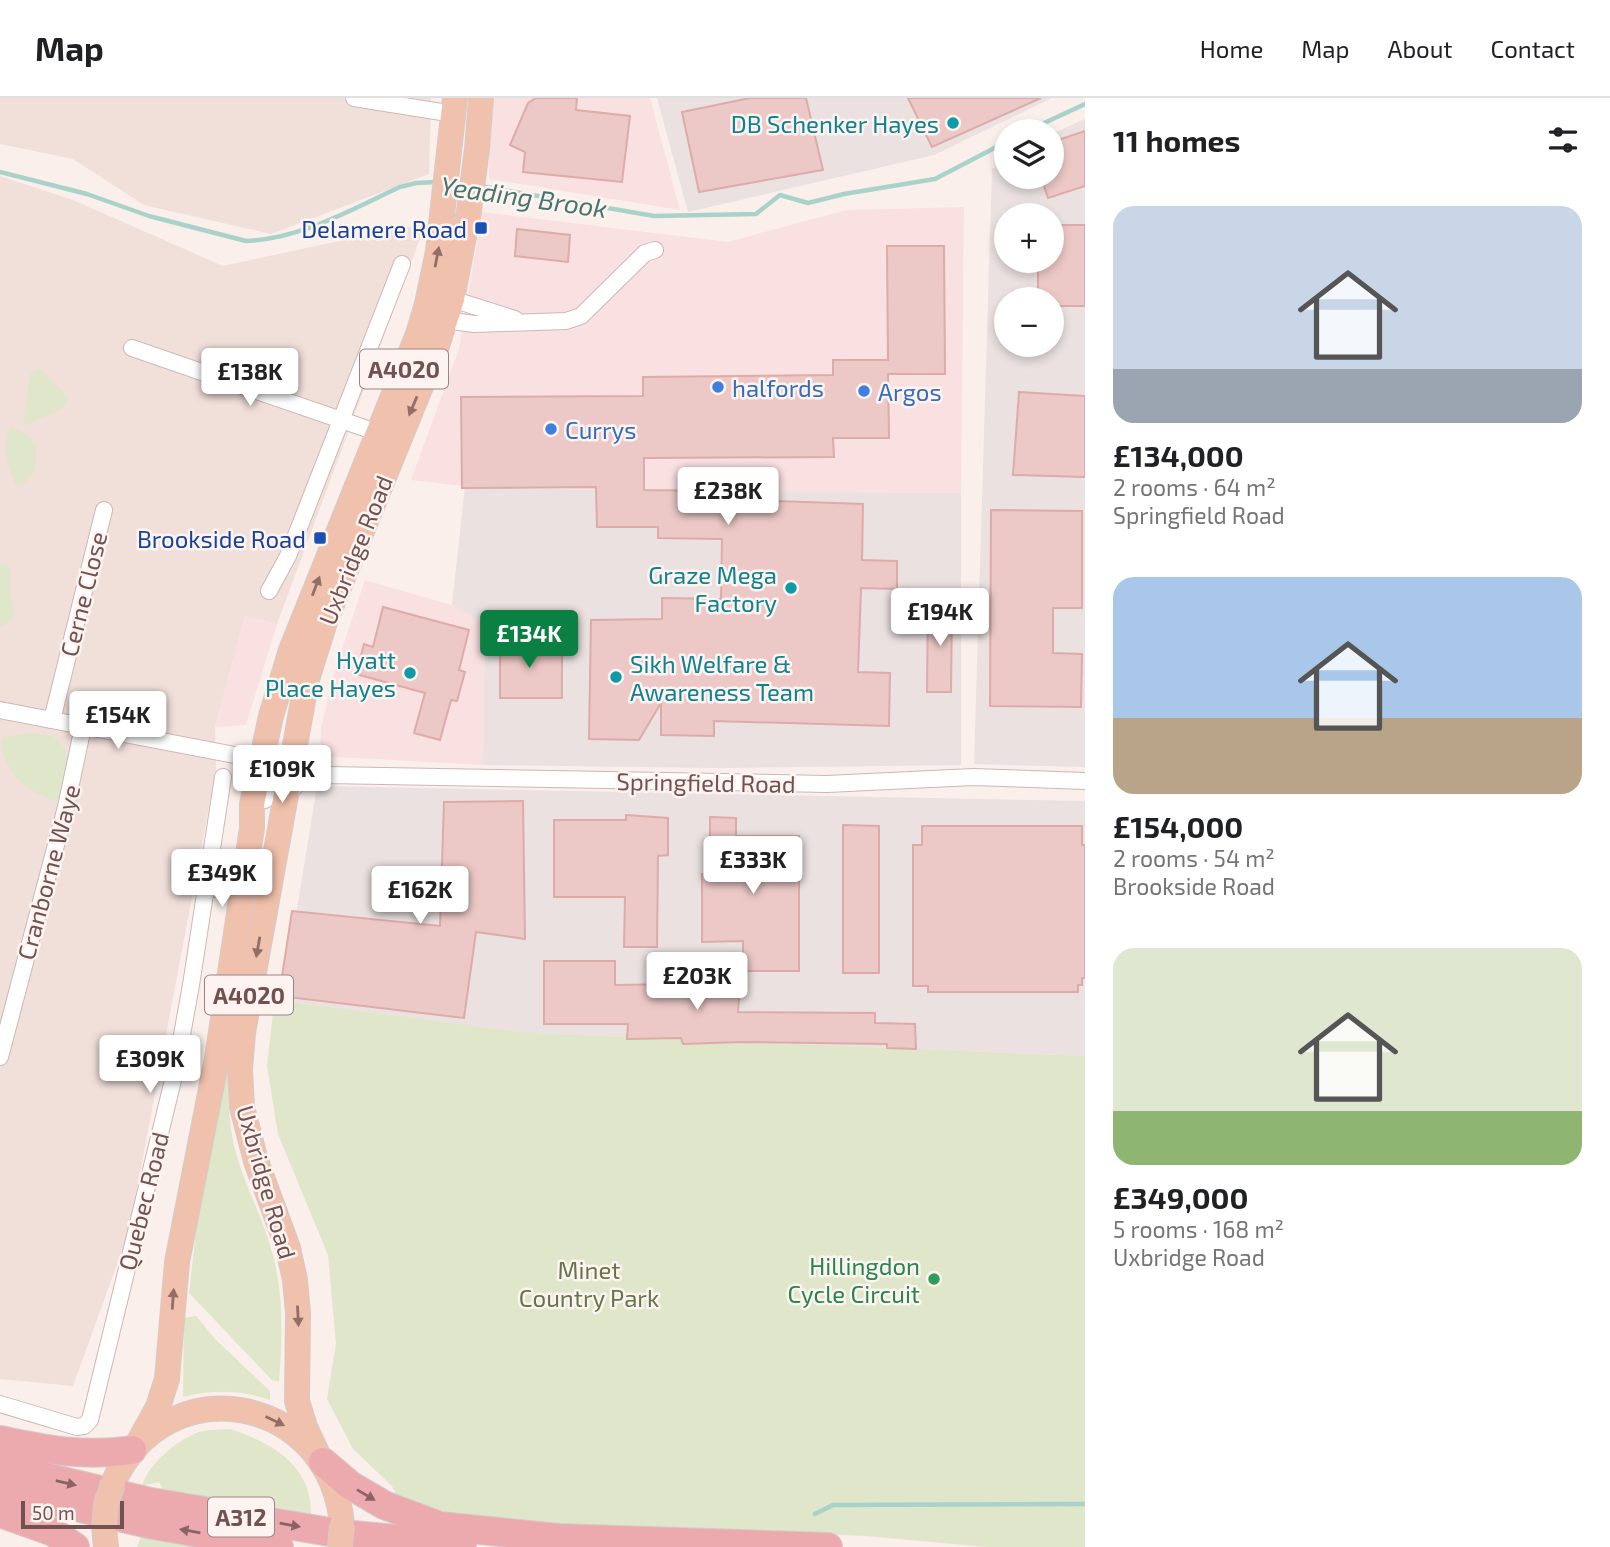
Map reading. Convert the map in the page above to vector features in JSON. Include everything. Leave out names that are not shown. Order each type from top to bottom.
[{"type":"highway","points":[[0,1440],[82,1454],[106,1454],[135,1448]]},
{"type":"highway","points":[[321,1460],[350,1485],[384,1505],[439,1525],[559,1538],[828,1547]]},
{"type":"highway","name":"A312","points":[[0,1466],[151,1502],[342,1534],[486,1547]]},
{"type":"highway","name":"A312","points":[[0,1489],[148,1524],[279,1547]]},
{"type":"highway","points":[[0,1513],[53,1532],[75,1547]]},
{"type":"main road","name":"Uxbridge Road","points":[[341,1536],[337,1496],[305,1427],[297,1401],[298,1313],[295,1280],[282,1229],[246,1128],[240,1083],[243,1034],[307,679],[326,619],[435,352],[442,308],[469,211],[481,98]]},
{"type":"main road","name":"Uxbridge Road","points":[[105,1537],[106,1504],[113,1483],[158,1407],[167,1378],[174,1285],[215,1067],[243,894],[252,828],[252,804],[271,716],[291,650],[418,334],[442,308],[438,251],[454,106]]},
{"type":"main road","points":[[448,160],[476,159]]},
{"type":"main road","points":[[135,1448],[155,1430],[175,1419],[205,1410],[233,1409],[257,1414],[281,1424],[301,1438],[321,1460]]},
{"type":"street","points":[[354,98],[454,106]]},
{"type":"street","points":[[442,308],[528,323],[566,321],[581,316],[645,253],[655,250]]},
{"type":"street","points":[[269,591],[288,556],[402,264]]},
{"type":"street","points":[[132,348],[379,433]]},
{"type":"street","name":"Cerne Close","points":[[52,720],[104,510]]},
{"type":"street","points":[[0,710],[261,760],[291,761]]},
{"type":"street","name":"Cranborne Waye","points":[[0,1057],[66,807],[83,727]]},
{"type":"street","points":[[252,828],[263,812],[270,780],[279,769],[291,761]]},
{"type":"street","name":"Springfield Road","points":[[291,761],[311,765],[327,775]]},
{"type":"street","name":"Springfield Road","points":[[282,808],[287,795],[297,783],[327,775],[827,784],[973,777],[1085,781]]},
{"type":"street","name":"Quebec Road","points":[[0,1405],[77,1427],[84,1426],[90,1420],[176,1068],[223,777]]},
{"type":"street","points":[[207,887],[243,894]]},
{"type":"shaded area","points":[[0,98],[431,98],[429,174],[271,234],[144,205],[73,159],[0,144]]},
{"type":"shaded area","points":[[490,98],[650,98],[680,210],[489,179]]},
{"type":"shaded area","points":[[657,98],[1052,98],[1009,119],[994,119],[994,126],[934,155],[688,212]]},
{"type":"shaded area","points":[[1085,119],[1085,767],[974,764],[994,168],[994,189],[1064,189],[1064,129]]},
{"type":"shaded area","points":[[0,176],[73,200],[223,266],[425,225],[277,624],[245,616],[215,727],[216,770],[129,1231],[73,1386],[0,1379]]},
{"type":"shaded area","points":[[964,207],[961,493],[585,490],[465,486],[411,480],[459,349],[482,212],[728,242],[847,210]]},
{"type":"shaded area","points":[[465,486],[585,490],[961,493],[961,765],[715,768],[483,765],[485,623],[452,605]]},
{"type":"shaded area","points":[[365,580],[452,605],[485,623],[483,765],[320,756],[321,728],[334,673]]},
{"type":"shaded area","points":[[245,616],[277,624],[246,725],[215,727]]},
{"type":"shaded area","points":[[317,786],[1085,801],[1085,1056],[530,1033],[282,1001]]},
{"type":"green space","points":[[38,369],[64,392],[67,402],[54,413],[39,418],[30,425],[24,424],[29,379]]},
{"type":"green space","points":[[11,428],[27,434],[36,450],[32,475],[28,480],[16,485],[8,464],[6,448]]},
{"type":"green space","points":[[0,564],[7,565],[10,569],[14,614],[9,622],[0,627]]},
{"type":"green space","points":[[28,733],[52,736],[64,749],[67,757],[66,774],[57,800],[26,786],[11,770],[6,760],[2,738]]},
{"type":"green space","name":"Minet Country Park","points":[[282,1001],[530,1033],[1085,1056],[1085,1547],[986,1547],[866,1536],[706,1529],[561,1529],[439,1516],[399,1501],[392,1486],[353,1449],[327,1399],[336,1343],[328,1255],[278,1134],[267,1066],[274,1003]]},
{"type":"green space","points":[[230,1059],[229,1110],[232,1136],[242,1173],[267,1234],[277,1275],[281,1321],[279,1382],[272,1380],[189,1293],[197,1223],[226,1060]]},
{"type":"green space","points":[[196,1316],[215,1339],[270,1391],[270,1400],[227,1392],[183,1397],[184,1318]]},
{"type":"green space","points":[[230,1429],[261,1441],[287,1459],[305,1483],[310,1499],[311,1517],[163,1490],[159,1482],[142,1486],[156,1462],[180,1442],[200,1432]]},
{"type":"green space","points":[[141,1537],[194,1547],[137,1547]]},
{"type":"building","points":[[536,98],[577,98],[576,110],[630,116],[622,182],[523,172],[525,152],[510,145],[528,103]]},
{"type":"building","points":[[750,98],[806,98],[823,170],[699,192],[682,112]]},
{"type":"building","name":"DB Schenker Hayes","points":[[908,98],[1041,98],[994,119],[932,147]]},
{"type":"building","points":[[1085,131],[1085,186],[1048,198],[1045,189],[1064,189],[1064,138]]},
{"type":"building","points":[[1064,225],[1085,225],[1085,306],[1064,306],[1064,287],[1038,287],[1038,273],[1064,273]]},
{"type":"building","points":[[517,229],[570,235],[568,262],[515,256]]},
{"type":"building","points":[[887,246],[944,246],[945,374],[888,374],[889,438],[833,438],[834,457],[644,458],[644,490],[720,491],[720,499],[863,504],[862,560],[897,561],[897,589],[861,588],[858,672],[890,673],[889,726],[714,721],[714,736],[661,735],[661,703],[639,740],[589,739],[591,620],[662,619],[662,598],[721,599],[722,539],[658,538],[658,527],[597,527],[596,487],[462,488],[461,397],[643,396],[643,377],[833,375],[833,360],[888,360]]},
{"type":"building","points":[[1019,392],[1085,396],[1085,477],[1013,475]]},
{"type":"building","points":[[991,510],[1082,511],[1082,608],[1053,608],[1053,653],[1082,654],[1081,707],[990,706]]},
{"type":"building","points":[[928,605],[952,605],[951,692],[927,692]]},
{"type":"building","name":"Hyatt Place Hayes","points":[[383,607],[469,630],[459,670],[465,672],[457,701],[451,700],[440,740],[414,733],[425,693],[356,674],[364,644],[373,647]]},
{"type":"building","points":[[496,632],[511,632],[511,647],[562,647],[562,698],[500,698],[500,646],[496,646]]},
{"type":"building","points":[[523,801],[525,939],[476,932],[464,1018],[279,996],[292,911],[440,926],[444,802]]},
{"type":"building","points":[[626,815],[668,818],[668,855],[658,856],[657,947],[624,947],[625,897],[554,897],[554,820],[626,820]]},
{"type":"building","points":[[710,817],[736,818],[736,836],[799,836],[799,971],[743,971],[743,941],[702,942],[702,874],[710,874]]},
{"type":"building","points":[[843,825],[879,826],[879,973],[843,973]]},
{"type":"building","points":[[922,826],[1082,826],[1082,845],[1085,845],[1085,978],[1082,978],[1082,985],[1078,985],[1078,992],[928,992],[928,986],[913,986],[913,845],[922,845]]},
{"type":"building","points":[[544,961],[615,961],[615,985],[740,983],[738,1012],[875,1013],[875,1023],[915,1024],[916,1049],[887,1048],[887,1044],[683,1044],[681,1038],[627,1039],[628,1024],[544,1024]]},
{"type":"waterway","name":"Yeading Brook","points":[[1053,119],[1085,104]]},
{"type":"waterway","name":"Yeading Brook","points":[[480,186],[654,216],[756,214],[780,195],[808,203],[844,194],[935,179],[994,148]]},
{"type":"waterway","name":"Yeading Brook","points":[[0,172],[87,194],[149,216],[246,241],[287,235],[345,213],[400,187],[437,182]]},
{"type":"waterway","points":[[815,1514],[833,1505],[1085,1504]]},
{"type":"place","name":"DB Schenker Hayes","points":[[953,123]]},
{"type":"place","name":"Delamere Road","points":[[481,228]]},
{"type":"place","name":"halfords","points":[[718,387]]},
{"type":"place","name":"Argos","points":[[864,391]]},
{"type":"place","name":"Currys","points":[[551,429]]},
{"type":"place","name":"Brookside Road","points":[[320,538]]},
{"type":"place","name":"Graze Mega Factory","points":[[791,588]]},
{"type":"place","name":"Hyatt Place Hayes","points":[[410,673]]},
{"type":"place","name":"Sikh Welfare & Awareness Team","points":[[616,677]]},
{"type":"place","name":"Hillingdon Cycle Circuit","points":[[934,1279]]}]
